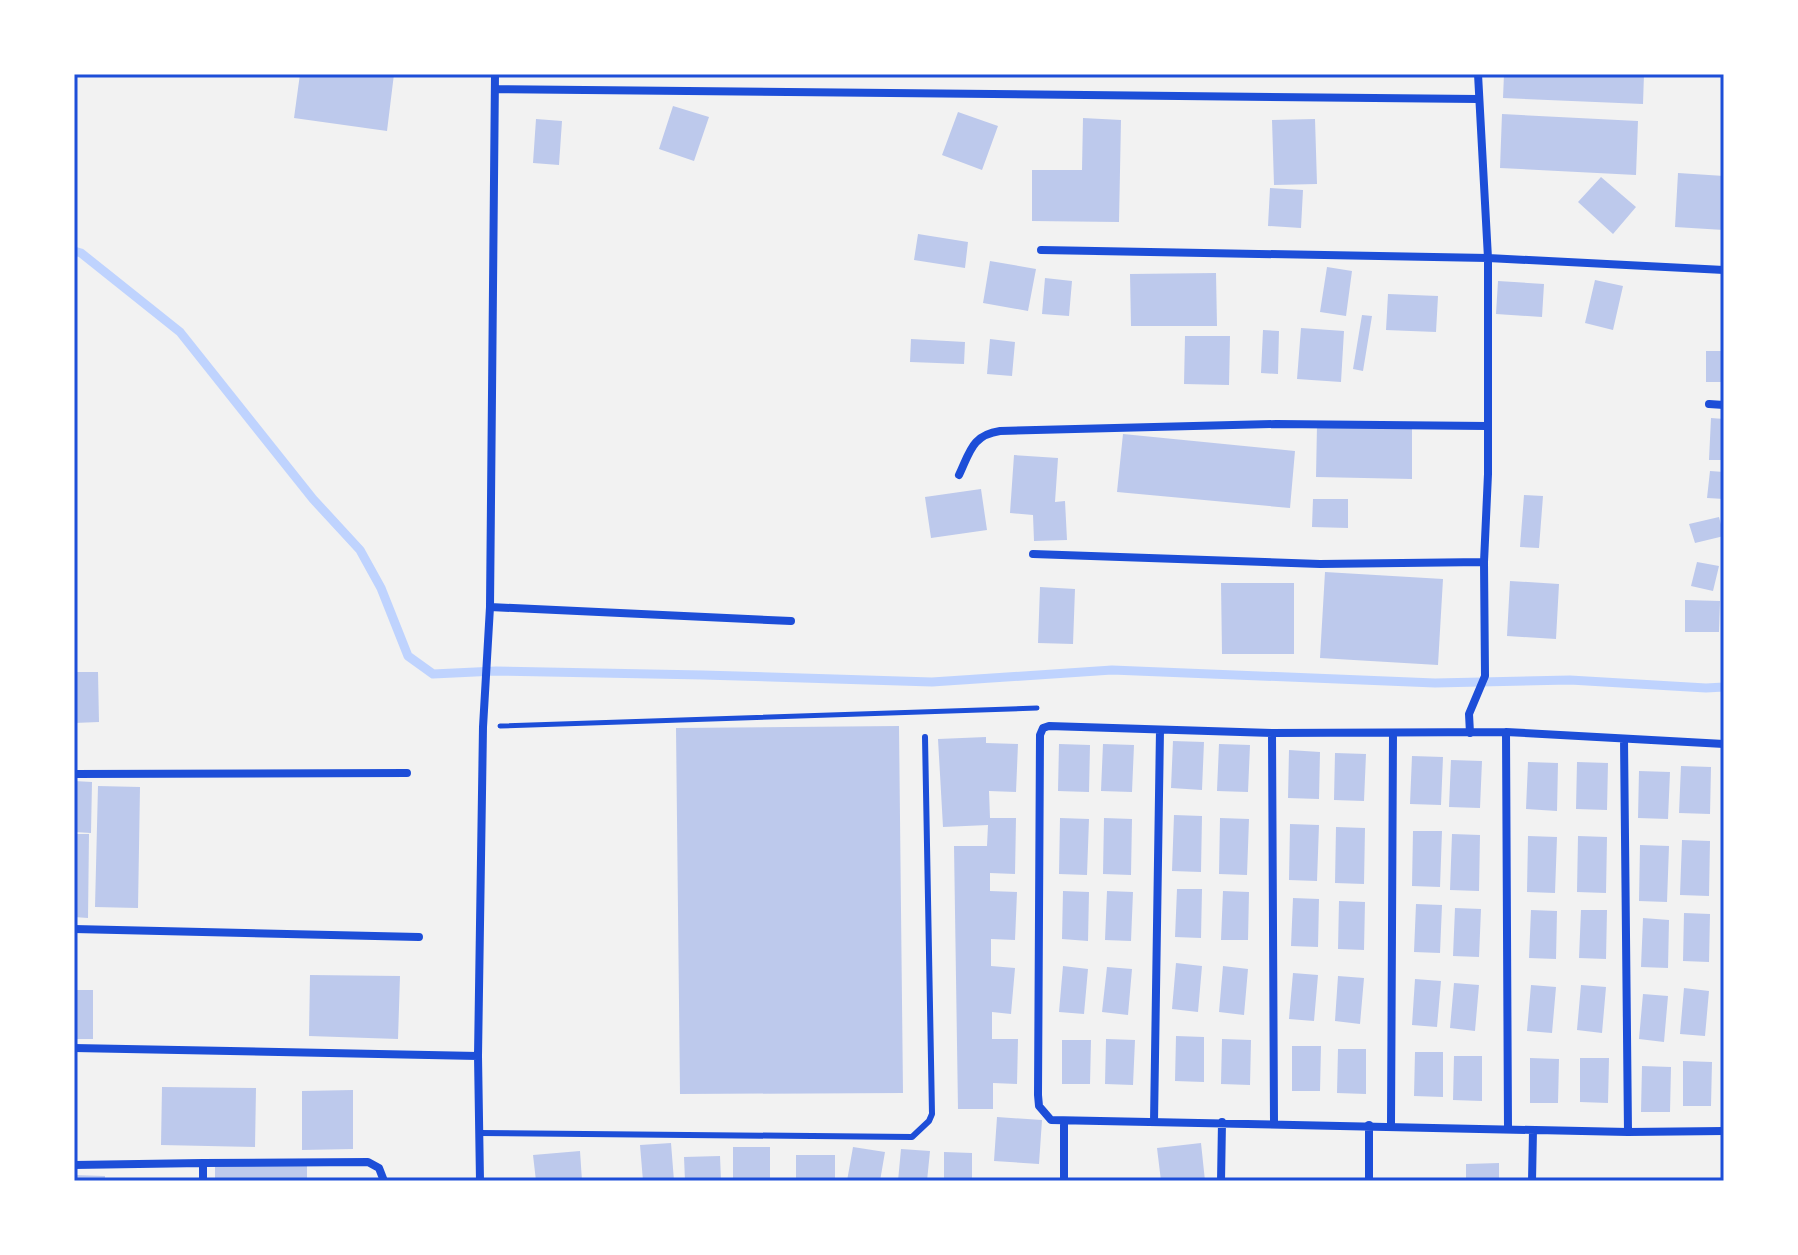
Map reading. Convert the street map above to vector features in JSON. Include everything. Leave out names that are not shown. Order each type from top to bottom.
[{"type":"street","points":[[480,1181],[478,1056],[484,725],[490,607],[495,74]]},
{"type":"street","points":[[1470,733],[1469,714],[1485,676],[1484,562],[1488,474],[1488,258],[1478,74]]},
{"type":"street","points":[[495,89],[1478,99]]},
{"type":"street","points":[[1041,250],[1488,258],[1724,270]]},
{"type":"street","points":[[1709,404],[1724,405]]},
{"type":"street","points":[[959,475],[974,444],[985,433],[1000,431],[1276,424],[1487,426]]},
{"type":"street","points":[[1033,554],[1320,564],[1484,562]]},
{"type":"street","points":[[490,607],[791,621]]},
{"type":"street","points":[[1724,744],[1506,732],[1272,733],[1049,726],[1041,731],[1038,1095],[1039,1106],[1047,1118],[1064,1121],[1628,1132],[1724,1131]]},
{"type":"street","points":[[1154,1122],[1160,730]]},
{"type":"street","points":[[1506,732],[1508,1129]]},
{"type":"street","points":[[1272,733],[1274,1123]]},
{"type":"street","points":[[1391,1125],[1393,733]]},
{"type":"street","points":[[1624,739],[1628,1132]]},
{"type":"street","points":[[74,774],[407,773]]},
{"type":"street","points":[[74,929],[419,937]]},
{"type":"street","points":[[74,1048],[478,1056]]},
{"type":"street","points":[[1064,1121],[1064,1181]]},
{"type":"street","points":[[1221,1181],[1222,1122]]},
{"type":"street","points":[[1369,1125],[1369,1181]]},
{"type":"street","points":[[1532,1181],[1533,1130]]},
{"type":"street","points":[[74,1165],[368,1162],[379,1168],[384,1181]]},
{"type":"street","points":[[203,1163],[203,1181]]},
{"type":"lane","points":[[480,1133],[912,1137],[932,1114],[925,737]]},
{"type":"path","points":[[484,725],[1041,708]]},
{"type":"building","points":[[300,74],[394,74],[387,131],[294,118]]},
{"type":"building","points":[[1504,74],[1644,74],[1643,104],[1503,98]]},
{"type":"building","points":[[673,106],[709,117],[694,161],[659,149]]},
{"type":"building","points":[[958,112],[998,126],[982,170],[942,155]]},
{"type":"building","points":[[1502,114],[1638,121],[1636,175],[1500,168]]},
{"type":"building","points":[[1083,118],[1121,120],[1119,222],[1032,221],[1032,170],[1082,170]]},
{"type":"building","points":[[536,119],[562,121],[559,165],[533,163]]},
{"type":"building","points":[[1315,119],[1317,184],[1274,185],[1272,120]]},
{"type":"building","points":[[1678,173],[1724,176],[1724,230],[1675,227]]},
{"type":"building","points":[[1601,177],[1636,207],[1613,234],[1578,202]]},
{"type":"building","points":[[1270,188],[1303,190],[1301,228],[1268,226]]},
{"type":"building","points":[[918,234],[968,242],[965,268],[914,260]]},
{"type":"building","points":[[990,261],[1036,269],[1028,311],[983,303]]},
{"type":"building","points":[[1327,267],[1352,271],[1346,316],[1320,312]]},
{"type":"building","points":[[1216,273],[1217,326],[1131,326],[1130,274]]},
{"type":"building","points":[[1045,278],[1072,281],[1069,316],[1042,314]]},
{"type":"building","points":[[1595,280],[1623,286],[1613,330],[1585,323]]},
{"type":"building","points":[[1498,281],[1544,284],[1542,317],[1496,314]]},
{"type":"building","points":[[1388,294],[1438,296],[1436,332],[1386,330]]},
{"type":"building","points":[[1362,315],[1372,316],[1363,371],[1353,369]]},
{"type":"building","points":[[1301,328],[1344,331],[1341,382],[1297,379]]},
{"type":"building","points":[[1263,330],[1279,331],[1278,374],[1261,373]]},
{"type":"building","points":[[1185,336],[1230,336],[1229,385],[1184,384]]},
{"type":"building","points":[[911,339],[965,342],[964,364],[910,362]]},
{"type":"building","points":[[990,339],[1015,342],[1012,376],[987,374]]},
{"type":"building","points":[[1706,351],[1724,351],[1724,382],[1706,382]]},
{"type":"building","points":[[1711,418],[1724,419],[1724,460],[1709,460]]},
{"type":"building","points":[[1317,425],[1412,427],[1412,479],[1316,477]]},
{"type":"building","points":[[1123,434],[1295,451],[1290,508],[1117,492]]},
{"type":"building","points":[[1014,455],[1058,458],[1055,502],[1065,501],[1067,540],[1034,541],[1033,515],[1010,513]]},
{"type":"building","points":[[1710,471],[1724,472],[1724,499],[1707,498]]},
{"type":"building","points":[[981,489],[987,530],[931,538],[925,497]]},
{"type":"building","points":[[1524,495],[1543,496],[1539,548],[1520,547]]},
{"type":"building","points":[[1313,499],[1348,499],[1348,528],[1312,527]]},
{"type":"building","points":[[1719,517],[1724,536],[1695,543],[1689,524]]},
{"type":"building","points":[[1697,562],[1719,566],[1713,591],[1691,586]]},
{"type":"building","points":[[1325,572],[1443,579],[1438,665],[1320,658]]},
{"type":"building","points":[[1510,581],[1559,584],[1556,639],[1507,636]]},
{"type":"building","points":[[1221,583],[1294,583],[1294,654],[1222,654]]},
{"type":"building","points":[[1040,587],[1075,589],[1073,644],[1038,643]]},
{"type":"building","points":[[1685,600],[1720,601],[1719,632],[1685,632]]},
{"type":"building","points":[[74,672],[98,672],[99,722],[74,723]]},
{"type":"building","points":[[899,726],[903,1093],[680,1094],[676,728]]},
{"type":"building","points":[[986,737],[986,743],[1018,744],[1016,792],[989,791],[990,818],[1016,818],[1015,874],[990,873],[990,891],[1017,892],[1015,940],[991,939],[991,966],[1015,968],[1011,1014],[992,1012],[992,1039],[1018,1039],[1017,1084],[993,1083],[993,1109],[958,1109],[954,846],[987,846],[988,825],[943,827],[938,739]]},
{"type":"building","points":[[1173,741],[1204,742],[1202,790],[1171,788]]},
{"type":"building","points":[[1059,744],[1090,745],[1089,792],[1058,791]]},
{"type":"building","points":[[1103,744],[1134,745],[1132,792],[1101,791]]},
{"type":"building","points":[[1219,744],[1250,745],[1248,792],[1217,791]]},
{"type":"building","points":[[1289,750],[1320,752],[1319,799],[1288,798]]},
{"type":"building","points":[[1335,753],[1366,754],[1364,801],[1334,800]]},
{"type":"building","points":[[1412,756],[1443,757],[1441,805],[1410,804]]},
{"type":"building","points":[[1451,760],[1482,761],[1480,808],[1449,807]]},
{"type":"building","points":[[1528,762],[1558,763],[1557,811],[1526,809]]},
{"type":"building","points":[[1577,762],[1608,763],[1607,810],[1576,809]]},
{"type":"building","points":[[1681,766],[1711,767],[1710,814],[1679,813]]},
{"type":"building","points":[[1639,771],[1670,772],[1668,819],[1638,818]]},
{"type":"building","points":[[74,781],[92,782],[91,833],[74,832]]},
{"type":"building","points":[[98,786],[140,787],[138,908],[95,907]]},
{"type":"building","points":[[1174,815],[1202,816],[1201,872],[1172,871]]},
{"type":"building","points":[[1060,818],[1089,819],[1087,875],[1059,874]]},
{"type":"building","points":[[1104,818],[1132,819],[1131,875],[1103,874]]},
{"type":"building","points":[[1220,818],[1249,819],[1247,875],[1219,874]]},
{"type":"building","points":[[1290,824],[1319,825],[1317,881],[1289,880]]},
{"type":"building","points":[[1336,827],[1365,828],[1364,884],[1335,883]]},
{"type":"building","points":[[1413,831],[1442,831],[1440,887],[1412,886]]},
{"type":"building","points":[[74,834],[89,834],[88,918],[74,917]]},
{"type":"building","points":[[1452,834],[1480,835],[1479,891],[1450,890]]},
{"type":"building","points":[[1528,836],[1557,837],[1555,893],[1527,892]]},
{"type":"building","points":[[1578,836],[1607,837],[1606,893],[1577,892]]},
{"type":"building","points":[[1682,840],[1710,841],[1709,896],[1680,895]]},
{"type":"building","points":[[1640,845],[1669,846],[1667,902],[1639,901]]},
{"type":"building","points":[[1177,889],[1202,889],[1201,938],[1175,937]]},
{"type":"building","points":[[1063,891],[1089,892],[1088,941],[1062,939]]},
{"type":"building","points":[[1107,891],[1133,892],[1131,941],[1105,940]]},
{"type":"building","points":[[1223,891],[1249,892],[1248,940],[1221,940]]},
{"type":"building","points":[[1293,898],[1319,899],[1318,947],[1291,946]]},
{"type":"building","points":[[1339,901],[1365,902],[1364,950],[1338,949]]},
{"type":"building","points":[[1416,904],[1442,905],[1440,953],[1414,952]]},
{"type":"building","points":[[1455,908],[1481,909],[1479,957],[1453,956]]},
{"type":"building","points":[[1531,910],[1557,911],[1556,959],[1529,958]]},
{"type":"building","points":[[1581,910],[1607,910],[1606,959],[1579,958]]},
{"type":"building","points":[[1684,913],[1710,914],[1709,962],[1683,961]]},
{"type":"building","points":[[1643,918],[1669,920],[1668,968],[1641,967]]},
{"type":"building","points":[[1176,963],[1202,966],[1198,1012],[1172,1009]]},
{"type":"building","points":[[1063,966],[1088,969],[1084,1014],[1059,1012]]},
{"type":"building","points":[[1223,966],[1248,969],[1244,1015],[1219,1012]]},
{"type":"building","points":[[1107,967],[1132,969],[1128,1015],[1102,1012]]},
{"type":"building","points":[[1293,973],[1318,975],[1314,1021],[1289,1019]]},
{"type":"building","points":[[310,975],[400,976],[398,1039],[309,1036]]},
{"type":"building","points":[[1338,976],[1364,978],[1360,1024],[1335,1021]]},
{"type":"building","points":[[1415,979],[1441,981],[1437,1027],[1412,1025]]},
{"type":"building","points":[[1454,983],[1479,985],[1475,1031],[1450,1028]]},
{"type":"building","points":[[1531,985],[1556,987],[1552,1033],[1527,1031]]},
{"type":"building","points":[[1581,985],[1606,987],[1602,1033],[1577,1030]]},
{"type":"building","points":[[1684,988],[1709,991],[1705,1036],[1680,1034]]},
{"type":"building","points":[[74,990],[93,990],[93,1039],[74,1039]]},
{"type":"building","points":[[1643,994],[1668,996],[1664,1042],[1639,1039]]},
{"type":"building","points":[[1176,1036],[1204,1037],[1204,1082],[1175,1081]]},
{"type":"building","points":[[1106,1039],[1135,1040],[1133,1085],[1105,1084]]},
{"type":"building","points":[[1222,1039],[1251,1040],[1250,1085],[1221,1084]]},
{"type":"building","points":[[1062,1040],[1091,1040],[1090,1084],[1062,1084]]},
{"type":"building","points":[[1292,1046],[1321,1046],[1320,1091],[1292,1091]]},
{"type":"building","points":[[1338,1049],[1366,1049],[1366,1094],[1337,1093]]},
{"type":"building","points":[[1415,1052],[1443,1052],[1443,1097],[1414,1096]]},
{"type":"building","points":[[1454,1056],[1482,1056],[1482,1101],[1453,1100]]},
{"type":"building","points":[[1530,1058],[1559,1059],[1558,1103],[1530,1103]]},
{"type":"building","points":[[1580,1058],[1609,1058],[1608,1103],[1580,1102]]},
{"type":"building","points":[[1683,1061],[1712,1062],[1711,1106],[1683,1106]]},
{"type":"building","points":[[1642,1066],[1671,1067],[1670,1112],[1641,1112]]},
{"type":"building","points":[[162,1087],[256,1088],[255,1147],[161,1145]]},
{"type":"building","points":[[353,1090],[353,1149],[302,1150],[302,1091]]},
{"type":"building","points":[[997,1117],[1042,1120],[1039,1164],[994,1161]]},
{"type":"building","points":[[671,1143],[674,1181],[643,1181],[640,1145]]},
{"type":"building","points":[[1201,1143],[1205,1181],[1161,1181],[1157,1148]]},
{"type":"building","points":[[733,1147],[770,1147],[770,1181],[733,1181]]},
{"type":"building","points":[[853,1147],[885,1152],[880,1181],[847,1181]]},
{"type":"building","points":[[901,1149],[930,1151],[927,1181],[898,1181]]},
{"type":"building","points":[[580,1151],[582,1181],[536,1181],[533,1155]]},
{"type":"building","points":[[944,1152],[972,1153],[972,1181],[944,1181]]},
{"type":"building","points":[[796,1155],[835,1155],[835,1181],[796,1181]]},
{"type":"building","points":[[720,1156],[721,1181],[685,1181],[684,1157]]},
{"type":"building","points":[[1499,1163],[1499,1181],[1466,1181],[1466,1164]]},
{"type":"building","points":[[215,1164],[307,1166],[307,1181],[215,1181]]},
{"type":"building","points":[[74,1175],[105,1176],[105,1181],[74,1181]]},
{"type":"waterway","points":[[74,251],[81,253],[180,332],[313,499],[360,550],[381,588],[408,656],[433,674],[496,671],[932,682],[1112,670],[1435,683],[1570,680],[1724,687]]}]
